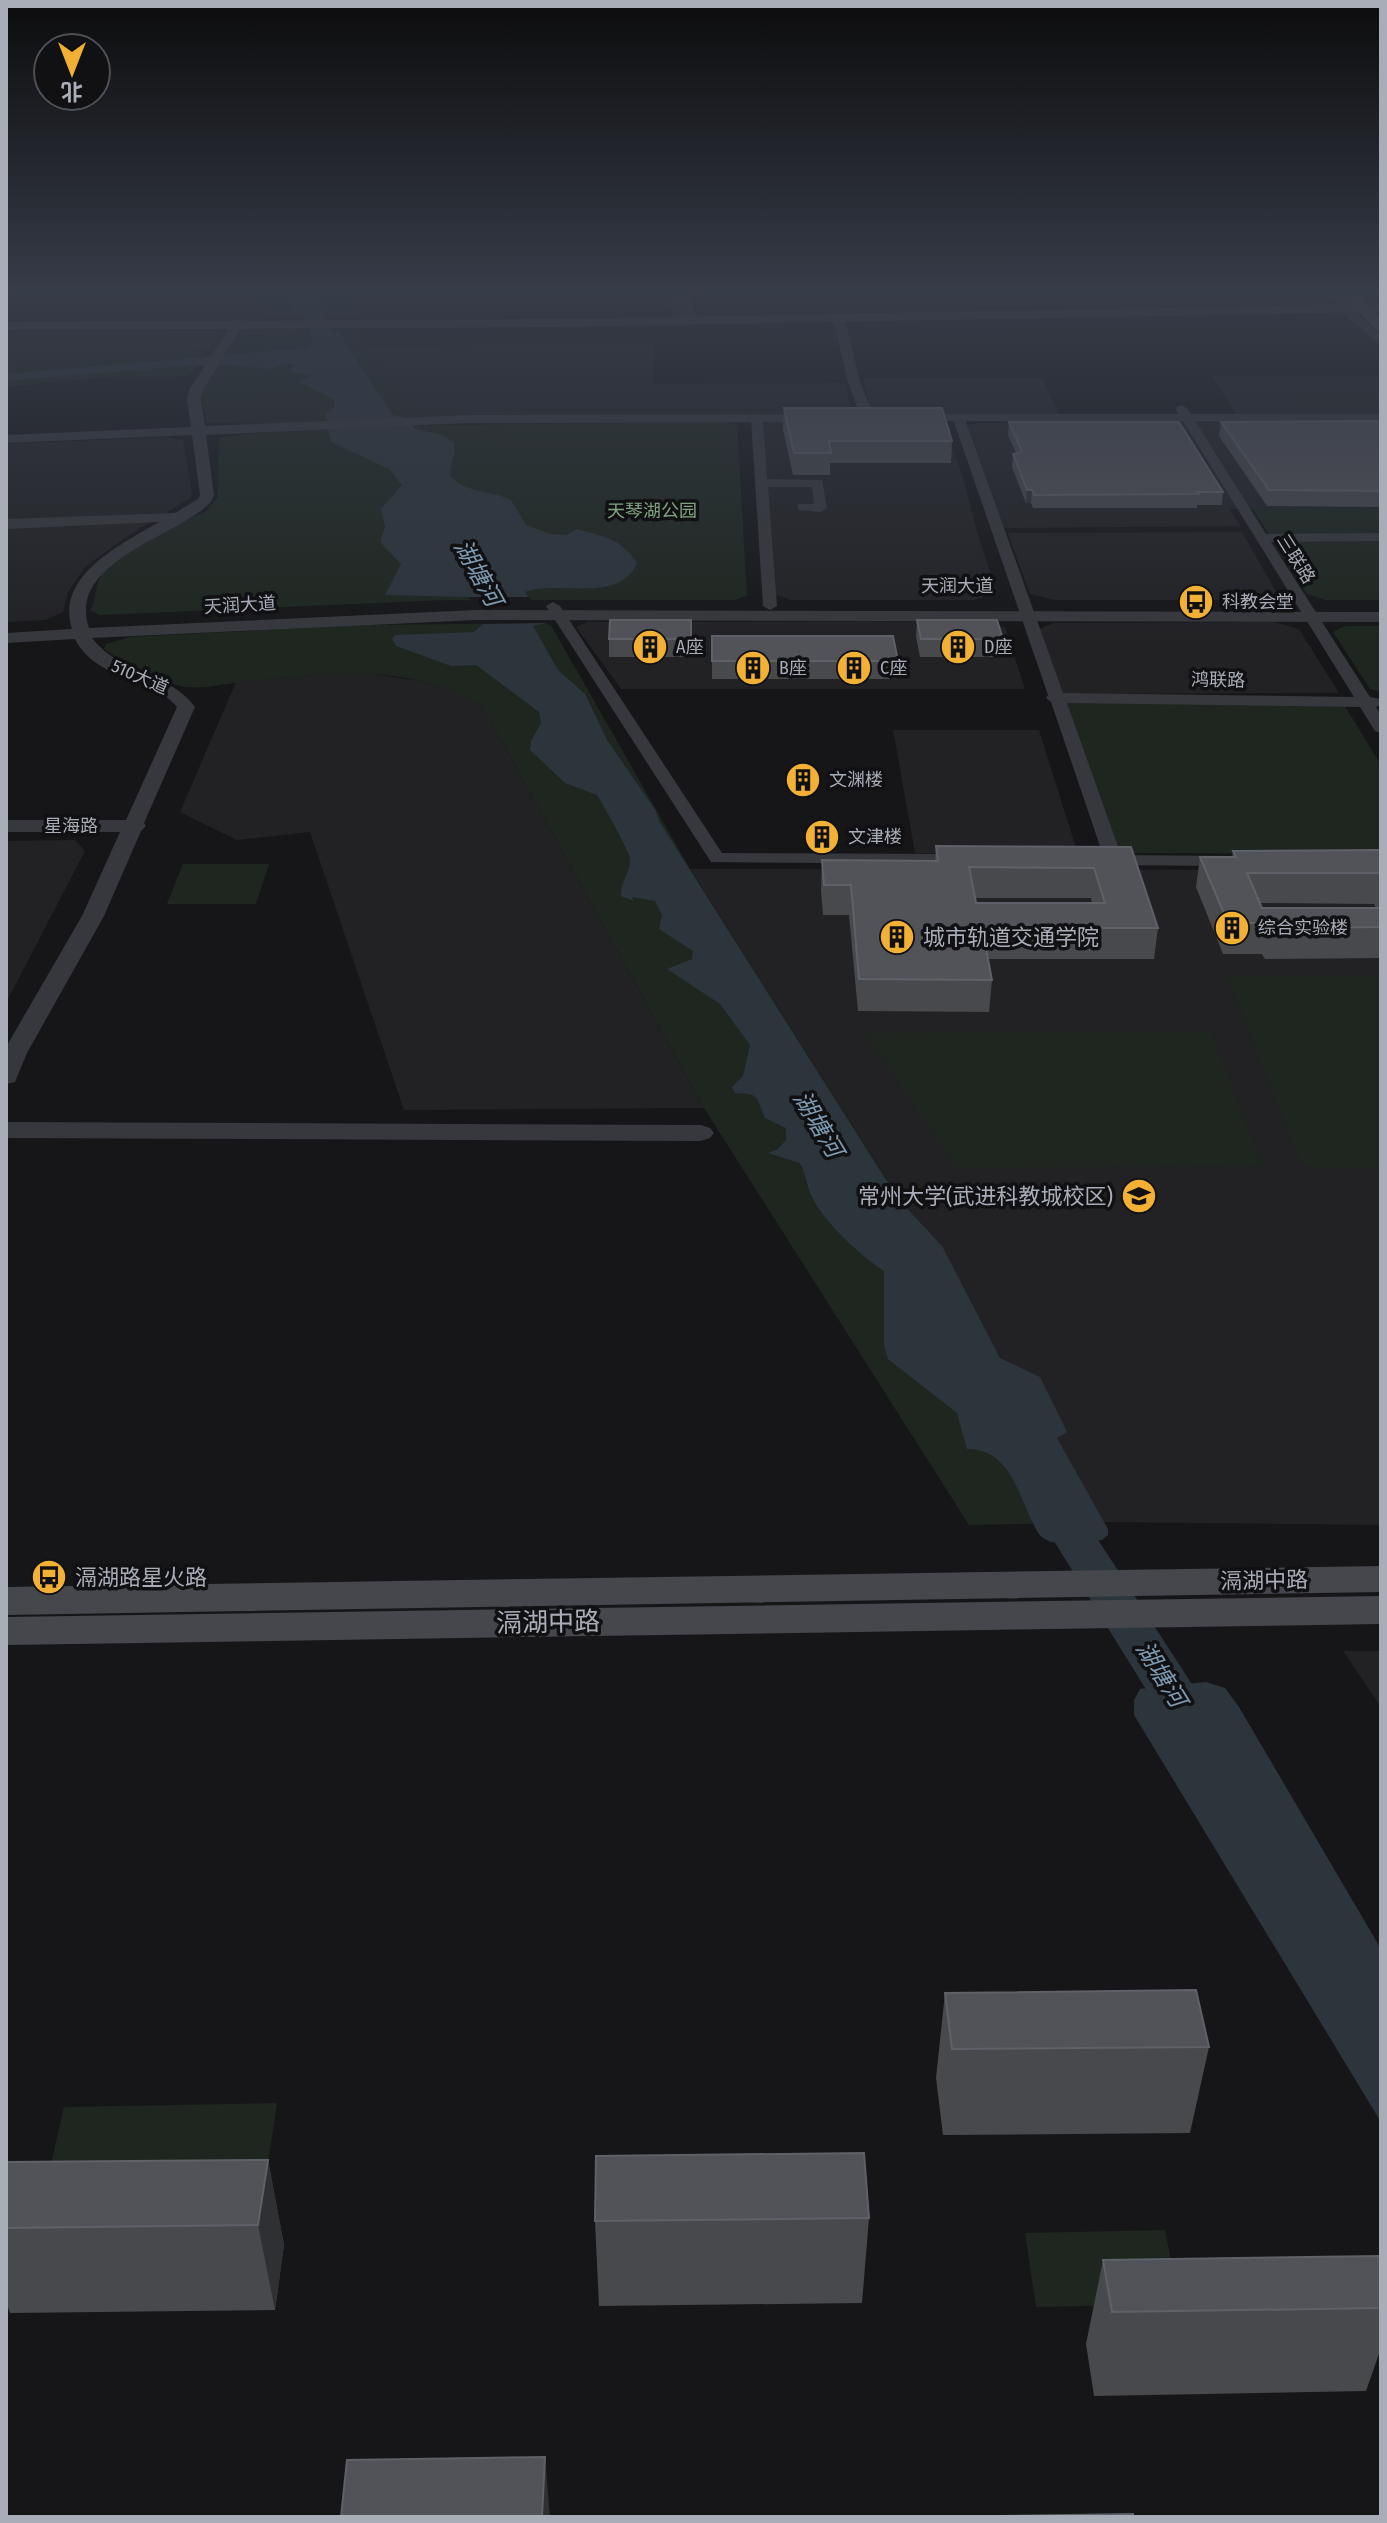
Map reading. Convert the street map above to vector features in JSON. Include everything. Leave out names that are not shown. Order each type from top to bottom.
[{"type":"main road","name":"滆湖中路","points":[[1157,1596],[1381,1579]]},
{"type":"main road","name":"滆湖中路","points":[[1157,1596],[1381,1610]]},
{"type":"main road","points":[[1085,1597],[1157,1596]]},
{"type":"main road","name":"滆湖中路","points":[[6,1601],[1085,1597]]},
{"type":"main road","name":"滆湖中路","points":[[6,1631],[1085,1597]]},
{"type":"street","points":[[82,629],[77,618],[81,598],[85,584],[95,571],[131,543],[183,517],[204,502],[207,495],[196,411]]},
{"type":"street","points":[[864,411],[867,418]]},
{"type":"street","points":[[6,439],[421,421],[959,419],[1184,414],[1381,418]]},
{"type":"street","name":"三联路","points":[[1184,414],[1308,611],[1373,702],[1381,728]]},
{"type":"street","points":[[757,419],[780,501],[770,606]]},
{"type":"street","points":[[959,419],[1054,698],[1114,860]]},
{"type":"street","points":[[818,483],[822,504],[780,501],[818,483]]},
{"type":"street","points":[[6,524],[183,517]]},
{"type":"street","points":[[1262,538],[1381,537]]},
{"type":"street","name":"天润大道","points":[[546,611],[770,606],[1025,611]]},
{"type":"street","name":"天润大道","points":[[6,629],[82,629],[472,611],[1308,611],[1381,606]]},
{"type":"street","points":[[546,611],[717,858],[987,859]]},
{"type":"street","name":"天润大道","points":[[1308,611],[1381,617]]},
{"type":"street","name":"天润大道","points":[[6,638],[82,629]]},
{"type":"street","name":"510大道","points":[[6,1077],[15,1053],[93,916],[136,826],[186,707],[175,693],[104,661],[85,642],[82,629]]},
{"type":"street","name":"鸿联路","points":[[1054,698],[1373,702]]},
{"type":"street","name":"星海路","points":[[6,826],[136,826]]},
{"type":"street","points":[[1082,860],[1246,861]]},
{"type":"street","points":[[6,1130],[701,1133]]},
{"type":"shaded area","points":[[411,411],[851,413],[415,417]]},
{"type":"shaded area","points":[[1057,411],[1059,416],[882,415],[871,413]]},
{"type":"shaded area","points":[[1234,411],[1381,411],[1381,416],[1237,416]]},
{"type":"shaded area","points":[[771,421],[945,428],[964,480],[997,593],[974,600],[791,600],[776,595],[761,425]]},
{"type":"shaded area","points":[[1380,422],[1381,509],[1230,509],[1240,526],[1004,528],[968,426],[978,423]]},
{"type":"shaded area","points":[[167,437],[183,440],[192,494],[189,499],[126,537],[85,567],[68,592],[63,612],[45,620],[6,622],[6,444]]},
{"type":"shaded area","points":[[1242,532],[1278,595],[1266,600],[1055,600],[1030,594],[1008,533]]},
{"type":"shaded area","points":[[980,621],[1005,627],[1025,689],[621,689],[576,627],[587,622]]},
{"type":"shaded area","points":[[1273,622],[1299,629],[1339,693],[1060,694],[1039,629],[1054,623]]},
{"type":"shaded area","points":[[353,671],[421,681],[458,692],[483,707],[704,1108],[404,1110],[310,832],[237,840],[180,812],[236,682]]},
{"type":"shaded area","points":[[893,730],[1039,730],[1078,854],[915,853]]},
{"type":"shaded area","points":[[75,840],[85,851],[6,1003],[6,841]]},
{"type":"shaded area","name":"常州大学(武进科教城校区)","points":[[690,869],[1381,870],[1381,1525],[1105,1522]]},
{"type":"shaded area","points":[[1343,1651],[1381,1651],[1381,1707]]},
{"type":"green space","points":[[204,411],[411,411],[415,417],[273,424],[206,423]]},
{"type":"green space","name":"天琴湖公园","points":[[728,422],[737,426],[747,595],[735,600],[447,600],[100,615],[90,610],[99,579],[123,553],[206,511],[218,497],[219,438],[268,432],[446,425]]},
{"type":"green space","points":[[1253,509],[1381,509],[1381,600],[1326,600],[1307,594]]},
{"type":"green space","points":[[545,623],[552,627],[690,869],[1105,1522],[969,1525],[704,1108],[483,707],[455,692],[398,676],[310,675],[210,687],[179,686],[144,672],[104,649],[106,644],[130,637],[363,625]]},
{"type":"green space","points":[[1345,626],[1381,626],[1381,692],[1370,689],[1333,632]]},
{"type":"green space","points":[[1063,703],[1343,703],[1381,765],[1381,854],[1118,853]]},
{"type":"green space","points":[[183,864],[269,864],[256,904],[167,904]]},
{"type":"green space","points":[[1227,975],[1381,975],[1381,1169],[1313,1169],[1300,1161]]},
{"type":"green space","points":[[1210,1031],[1263,1166],[957,1168],[864,1033]]},
{"type":"green space","points":[[277,2103],[264,2190],[44,2194],[64,2107]]},
{"type":"green space","points":[[1165,2230],[1180,2304],[1036,2307],[1025,2233]]},
{"type":"water","points":[[330,411],[390,411],[393,415],[407,418],[415,429],[442,435],[454,442],[450,476],[457,482],[511,500],[526,525],[551,534],[566,535],[577,529],[603,537],[625,549],[637,563],[628,576],[602,587],[525,592],[545,623],[533,626],[558,670],[585,694],[607,740],[656,811],[659,821],[898,1199],[942,1246],[1000,1358],[1040,1377],[1067,1432],[1057,1438],[1108,1529],[1108,1535],[1102,1540],[1065,1544],[1042,1537],[1015,1483],[1001,1463],[992,1455],[967,1449],[957,1413],[888,1359],[884,1345],[884,1271],[826,1219],[811,1195],[800,1163],[768,1153],[778,1149],[786,1140],[786,1128],[765,1118],[754,1096],[735,1093],[732,1087],[743,1076],[750,1045],[720,1004],[667,969],[692,959],[693,951],[659,929],[662,915],[655,901],[632,897],[634,901],[621,896],[630,859],[597,795],[565,783],[530,750],[531,741],[541,723],[539,712],[476,665],[451,666],[396,646],[392,639],[395,635],[474,632],[483,624],[468,597],[385,595],[401,564],[380,542],[385,527],[381,509],[402,485],[389,469],[331,442],[325,415]]},
{"type":"water","points":[[1206,1682],[1225,1688],[1239,1707],[1381,1949],[1381,2122],[1134,1715],[1134,1700],[1140,1689]]},
{"type":"pier","points":[[468,597],[529,597],[545,623],[483,624]]},
{"type":"building","points":[[785,411],[943,411],[952,441],[829,441],[831,453],[794,453]]},
{"type":"building","points":[[1381,421],[1381,491],[1269,490],[1221,422]]},
{"type":"building","points":[[1009,422],[1179,422],[1223,492],[1034,495],[1032,490],[1027,490],[1013,454],[1022,452]]},
{"type":"building","points":[[610,620],[691,620],[691,639],[609,639]]},
{"type":"building","points":[[917,620],[997,620],[1003,639],[921,639]]},
{"type":"building","points":[[712,636],[893,636],[898,661],[712,661]]},
{"type":"building","points":[[936,846],[1131,847],[1158,928],[982,928],[992,980],[859,979],[851,885],[824,885],[822,860],[938,861]],"holes":[[[969,867],[1094,868],[1105,903],[976,903]]]},
{"type":"building","points":[[1381,850],[1381,875],[1247,873],[1262,908],[1381,908],[1381,927],[1270,928],[1268,923],[1228,923],[1200,857],[1236,857],[1233,851]]},
{"type":"building","points":[[1196,1990],[1209,2047],[952,2049],[945,1993]]},
{"type":"building","points":[[864,2153],[869,2218],[595,2221],[596,2156]]},
{"type":"building","points":[[268,2160],[258,2225],[6,2228],[6,2162]]},
{"type":"building","points":[[1380,2256],[1381,2308],[1112,2312],[1103,2260]]},
{"type":"building","points":[[545,2457],[542,2517],[341,2517],[347,2460]]},
{"type":"building","points":[[1133,2514],[1133,2517],[929,2517]]},
{"type":"waterway","name":"湖塘河","points":[[1050,1499],[1195,1728]]},
{"type":"place","name":"科教会堂","points":[[1196,602]]},
{"type":"place","name":"A座","points":[[650,647]]},
{"type":"place","name":"D座","points":[[958,647]]},
{"type":"place","name":"B座","points":[[753,668]]},
{"type":"place","name":"C座","points":[[854,668]]},
{"type":"place","name":"文渊楼","points":[[803,780]]},
{"type":"place","name":"文津楼","points":[[822,837]]},
{"type":"place","name":"综合实验楼","points":[[1232,928]]},
{"type":"place","name":"城市轨道交通学院","points":[[897,937]]},
{"type":"place","name":"常州大学(武进科教城校区)","points":[[1139,1196]]},
{"type":"place","name":"滆湖路星火路","points":[[49,1577]]}]
